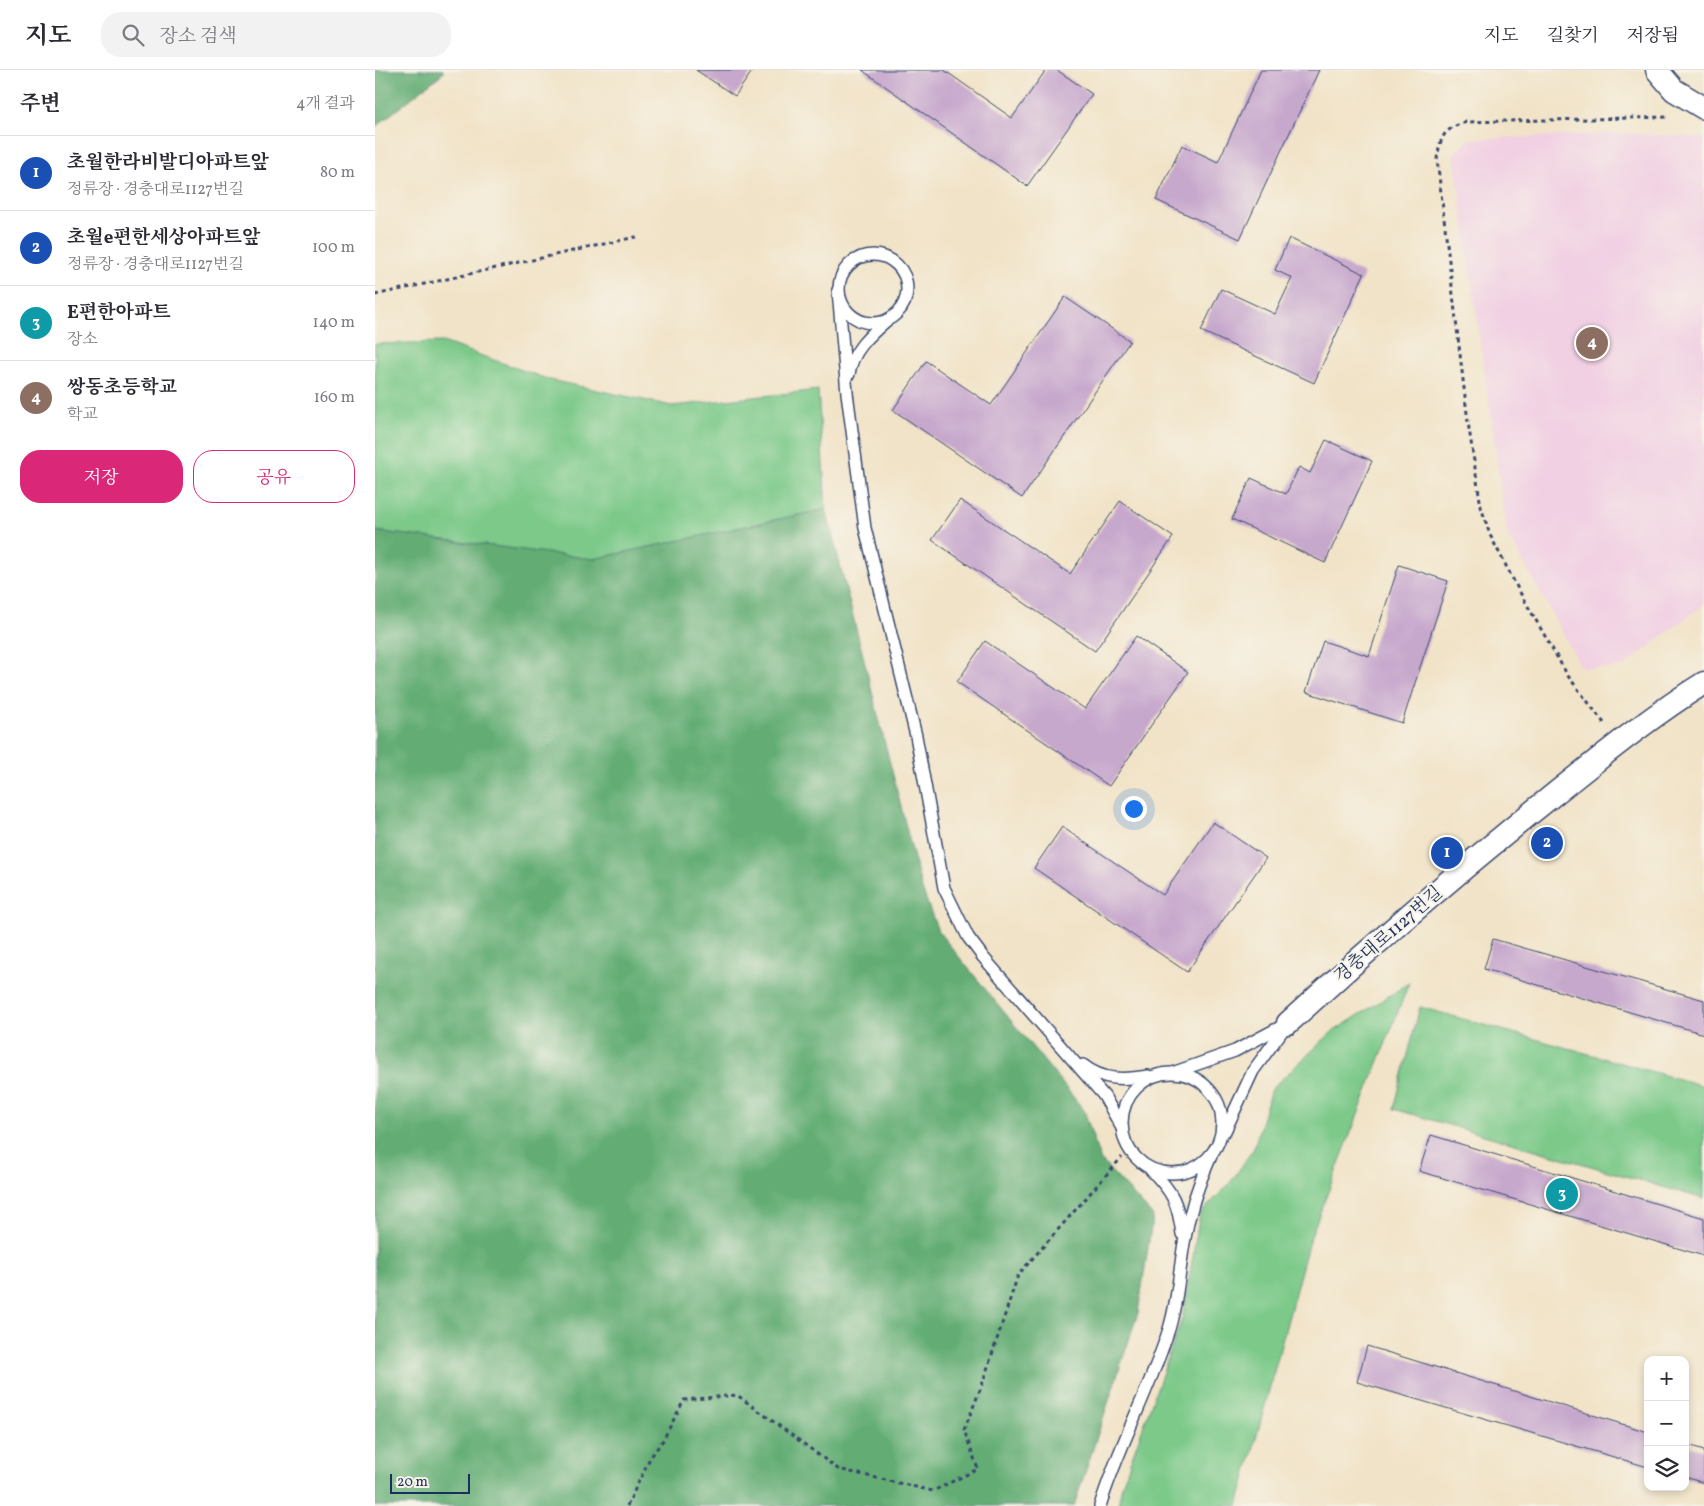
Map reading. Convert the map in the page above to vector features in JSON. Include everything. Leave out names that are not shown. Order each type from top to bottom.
[{"type":"street","points":[[1657,70],[1674,90],[1704,108]]},
{"type":"street","name":"경충대로1127번길","points":[[1288,1022],[1390,930],[1513,827],[1680,698],[1704,683]]},
{"type":"lane","points":[[847,393],[851,364],[857,350],[886,320],[896,314],[903,305],[907,294],[904,276],[894,262],[883,257],[861,257],[852,262],[844,270],[838,290],[847,393],[865,528],[916,736],[944,888],[968,937],[983,957],[1104,1096],[1122,1128],[1126,1144],[1136,1158],[1149,1168],[1174,1196],[1179,1209],[1183,1244]]},
{"type":"lane","points":[[838,290],[840,301],[853,318],[875,323],[886,320]]},
{"type":"lane","points":[[1069,1054],[1087,1069],[1101,1076],[1129,1080],[1173,1072],[1235,1051],[1288,1022]]},
{"type":"lane","points":[[1100,1506],[1108,1480],[1169,1329],[1181,1276],[1183,1244],[1192,1203],[1211,1156],[1253,1071],[1288,1022]]},
{"type":"lane","points":[[1173,1072],[1189,1075],[1204,1083],[1215,1095],[1222,1110],[1223,1126],[1219,1142]]},
{"type":"lane","points":[[1122,1128],[1123,1110],[1130,1095],[1142,1082],[1157,1075]]},
{"type":"lane","points":[[1149,1168],[1166,1173],[1183,1173],[1198,1167],[1211,1156]]},
{"type":"path","points":[[1619,744],[1568,676],[1490,535],[1481,507],[1468,422],[1437,159],[1440,141],[1449,128],[1466,122],[1674,117]]},
{"type":"path","points":[[375,295],[640,236]]},
{"type":"path","points":[[627,1506],[650,1458],[663,1440],[684,1400],[737,1395],[838,1469],[933,1491],[977,1469],[964,1430],[982,1385],[1018,1275],[1121,1157]]},
{"type":"shaded area","points":[[1631,133],[1704,138],[1704,604],[1623,667],[1582,668],[1507,533],[1454,154],[1469,139]]},
{"type":"green space","points":[[375,70],[443,70],[443,73],[375,127]]},
{"type":"green space","points":[[443,342],[550,380],[672,406],[818,390],[826,509],[593,559],[375,531],[375,344]]},
{"type":"green space","points":[[826,509],[921,886],[938,931],[1084,1110],[1100,1159],[1153,1216],[1138,1313],[1074,1506],[375,1506],[375,531],[593,559]]},
{"type":"green space","points":[[1409,983],[1309,1241],[1238,1506],[1118,1506],[1122,1485],[1182,1319],[1200,1214],[1230,1183],[1254,1148],[1271,1089],[1331,1033]]},
{"type":"green space","points":[[1420,1007],[1704,1086],[1704,1199],[1394,1109]]},
{"type":"building","points":[[696,70],[753,70],[735,96]]},
{"type":"building","points":[[862,70],[944,70],[1012,118],[1046,70],[1057,70],[1092,94],[1027,186]]},
{"type":"building","points":[[1261,70],[1319,70],[1240,239],[1156,200],[1182,145],[1218,162]]},
{"type":"building","points":[[1289,238],[1364,274],[1314,383],[1201,331],[1221,289],[1275,314],[1292,278],[1275,270]]},
{"type":"building","points":[[1065,297],[1130,341],[1022,498],[893,410],[926,361],[991,405]]},
{"type":"building","points":[[1326,440],[1372,461],[1325,563],[1232,519],[1251,478],[1286,494],[1299,467],[1310,473]]},
{"type":"building","points":[[960,500],[1070,574],[1120,501],[1173,537],[1095,651],[932,540]]},
{"type":"building","points":[[1399,565],[1448,581],[1402,723],[1306,692],[1323,641],[1369,656]]},
{"type":"building","points":[[1136,636],[1188,672],[1109,786],[957,682],[985,641],[1085,709]]},
{"type":"building","points":[[1213,822],[1266,858],[1187,972],[1034,868],[1062,827],[1163,895]]},
{"type":"building","points":[[1493,939],[1704,1000],[1704,1034],[1484,969]]},
{"type":"building","points":[[1431,1135],[1704,1218],[1704,1256],[1419,1171]]},
{"type":"building","points":[[1367,1346],[1644,1431],[1644,1466],[1357,1382]]},
{"type":"building","points":[[1689,1445],[1704,1450],[1704,1483],[1689,1478]]},
{"type":"place","name":"쌍동초등학교","points":[[1592,343]]},
{"type":"place","name":"초월e편한세상아파트앞","points":[[1547,843]]},
{"type":"place","name":"초월한라비발디아파트앞","points":[[1447,853]]},
{"type":"place","name":"E편한아파트","points":[[1562,1194]]}]
